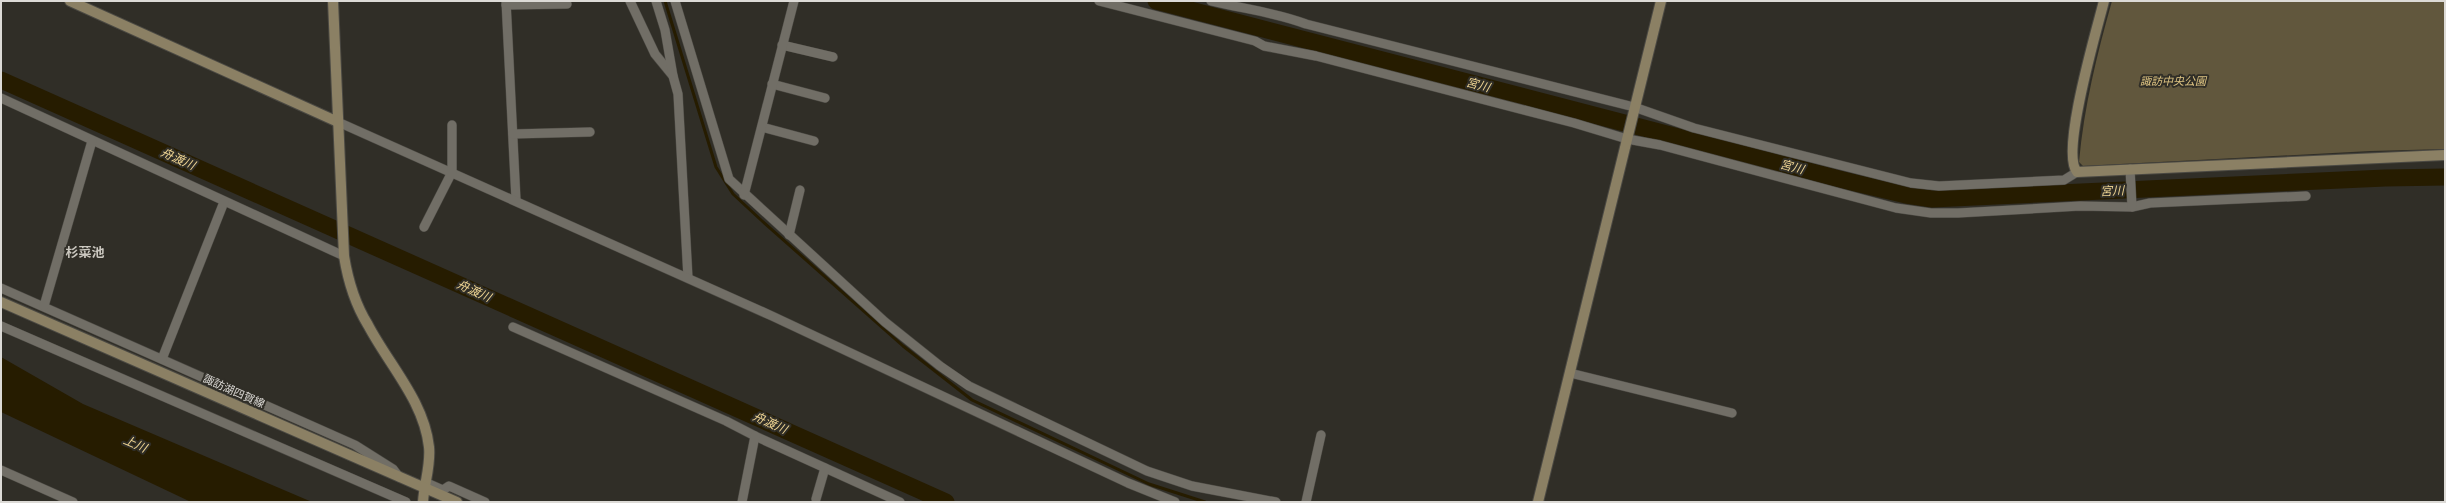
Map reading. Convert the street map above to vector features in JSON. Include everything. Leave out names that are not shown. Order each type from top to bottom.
[{"type":"street","points":[[70,1],[338,122],[516,200],[1175,502]]},
{"type":"street","points":[[333,1],[344,219],[344,253],[347,276],[357,304],[368,326],[409,392],[425,428],[429,448],[424,491],[443,490],[449,486],[485,502]]},
{"type":"street","points":[[630,1],[655,54],[673,76]]},
{"type":"street","points":[[656,1],[665,30],[673,76],[678,94],[688,278]]},
{"type":"street","points":[[675,1],[720,155],[729,179],[744,195],[885,322],[940,366],[969,386],[1171,480],[1276,502]]},
{"type":"street","points":[[744,195],[794,1]]},
{"type":"street","points":[[1099,1],[1255,41],[1264,46],[1316,56],[1460,92],[1896,208],[1931,213],[2306,196]]},
{"type":"street","points":[[1211,1],[1247,10],[1282,15],[1306,24],[1634,110],[1694,128],[1856,171],[1912,183],[1945,185],[2064,180],[2077,172],[2131,173],[2445,155]]},
{"type":"street","points":[[1538,502],[1627,137],[1662,1]]},
{"type":"street","points":[[2077,172],[2072,163],[2075,119],[2104,1]]},
{"type":"street","points":[[516,200],[506,3],[567,4]]},
{"type":"street","points":[[782,45],[833,57]]},
{"type":"street","points":[[772,84],[825,98]]},
{"type":"street","points":[[1,98],[224,202],[344,253]]},
{"type":"street","points":[[424,227],[452,172],[452,125]]},
{"type":"street","points":[[762,127],[814,141]]},
{"type":"street","points":[[512,134],[590,132]]},
{"type":"street","points":[[44,306],[92,141]]},
{"type":"street","points":[[2131,173],[2132,205]]},
{"type":"street","points":[[788,235],[800,190]]},
{"type":"street","points":[[162,358],[224,202]]},
{"type":"street","points":[[1,288],[356,445],[393,469],[399,477]]},
{"type":"street","name":"諏訪湖四賀線","points":[[1,302],[399,477],[424,491],[457,502]]},
{"type":"street","points":[[1,326],[406,502]]},
{"type":"street","points":[[513,327],[726,421],[755,436],[900,502]]},
{"type":"street","points":[[1570,372],[1732,413]]},
{"type":"street","points":[[1306,502],[1321,435]]},
{"type":"street","points":[[742,502],[755,436]]},
{"type":"street","points":[[816,499],[825,468]]},
{"type":"street","points":[[1,470],[73,502]]},
{"type":"green space","name":"諏訪中央公園","points":[[2112,1],[2445,1],[2445,149],[2370,151],[2083,166],[2079,162],[2084,121],[2096,61]]},
{"type":"water","name":"上川","points":[[1,357],[83,404],[312,502],[191,502],[1,412]]},
{"type":"waterway","points":[[665,1],[716,167],[733,194],[761,220],[903,346],[972,400],[1149,484],[1205,502]]},
{"type":"waterway","name":"宮川","points":[[1156,1],[1843,180],[1906,195],[1932,199],[2385,178],[2445,177]]},
{"type":"waterway","name":"舟渡川","points":[[1,80],[946,502]]},
{"type":"district","name":"杉菜池","points":[[85,252]]}]
